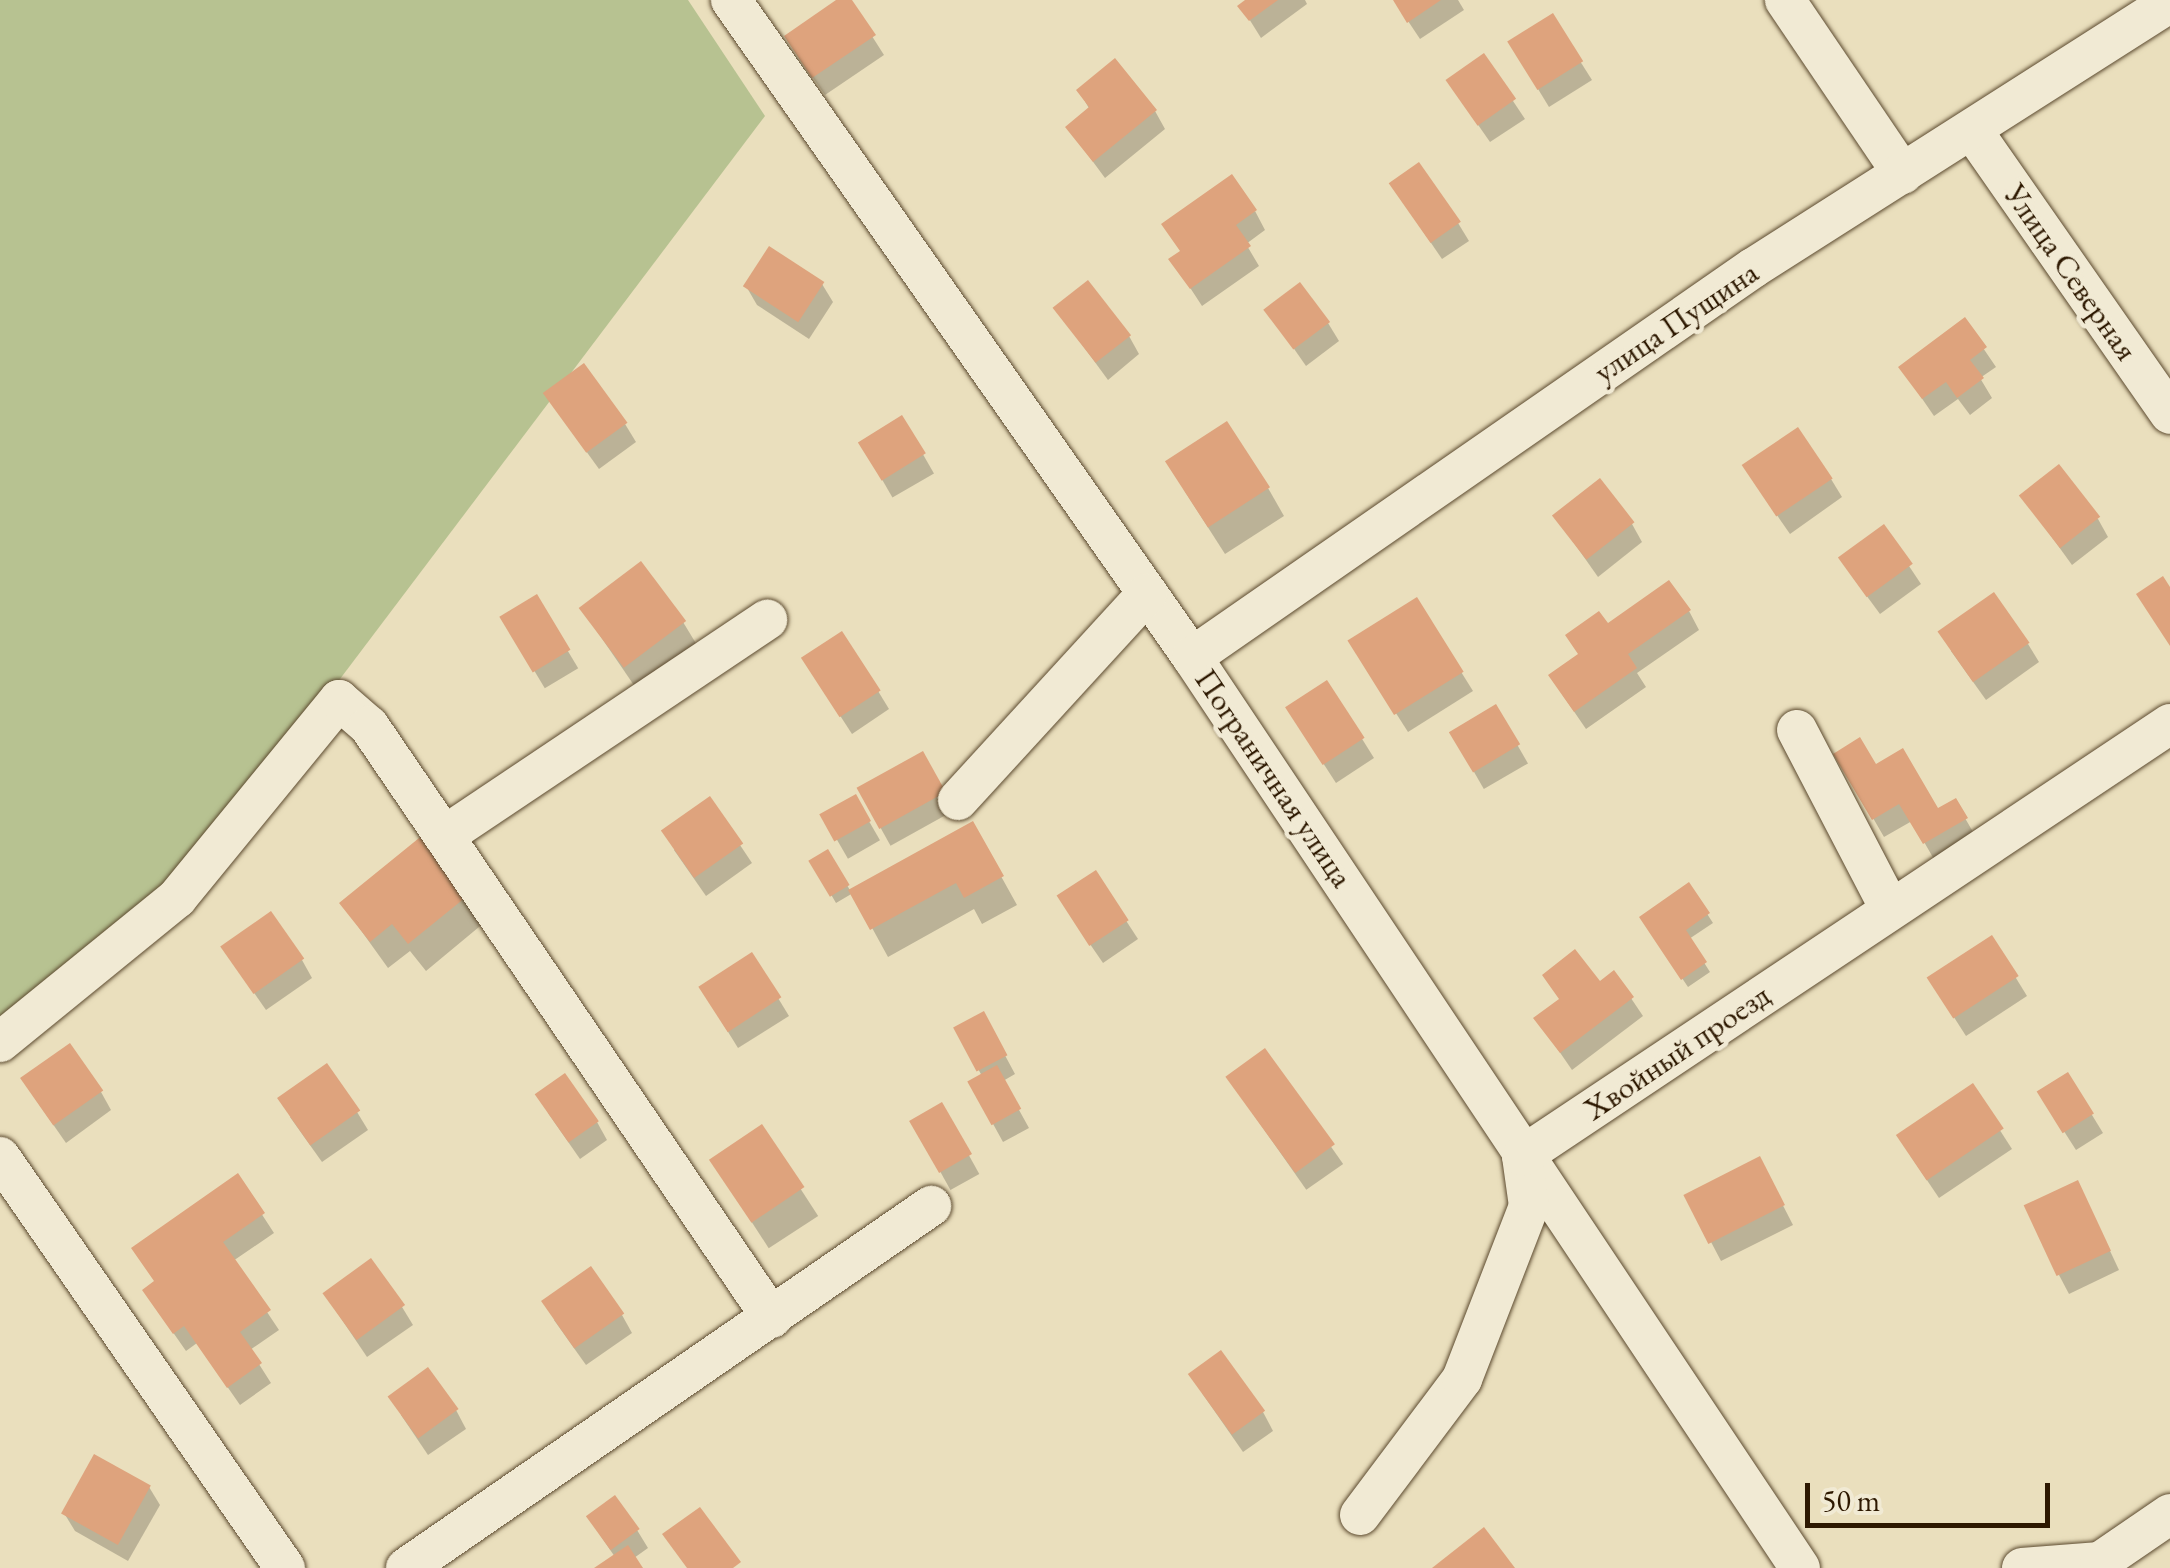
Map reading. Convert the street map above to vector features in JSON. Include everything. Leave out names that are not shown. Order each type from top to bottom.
[{"type":"street","name":"Пограничная улица","points":[[731,0],[1192,657],[1461,1054],[1522,1156],[1800,1568]]},
{"type":"street","points":[[1785,0],[1904,174]]},
{"type":"street","name":"улица Пущина","points":[[1192,657],[1753,268],[2170,2]]},
{"type":"street","name":"Улица Северная","points":[[1972,130],[2170,414]]},
{"type":"street","points":[[958,800],[1147,594]]},
{"type":"street","points":[[444,836],[767,620]]},
{"type":"street","points":[[0,1042],[177,898],[339,700],[369,726],[772,1318]]},
{"type":"street","name":"Хвойный проезд","points":[[1522,1156],[2170,724]]},
{"type":"street","points":[[1797,730],[1890,909]]},
{"type":"street","points":[[1360,1515],[1462,1379],[1529,1206],[1522,1156]]},
{"type":"street","points":[[0,1157],[286,1568]]},
{"type":"street","points":[[406,1568],[931,1206]]},
{"type":"street","points":[[2022,1568],[2100,1562],[2170,1514]]},
{"type":"green space","points":[[0,0],[688,0],[765,116],[226,830],[0,1026]]},
{"type":"building","points":[[836,0],[852,0],[876,35],[812,78],[784,36]]},
{"type":"building","points":[[1245,0],[1278,0],[1249,21],[1237,6]]},
{"type":"building","points":[[1393,0],[1441,0],[1407,23]]},
{"type":"building","points":[[1553,13],[1583,61],[1537,90],[1507,42]]},
{"type":"building","points":[[1484,53],[1516,99],[1478,126],[1445,80]]},
{"type":"building","points":[[1115,58],[1157,110],[1093,162],[1065,127],[1089,107],[1076,90]]},
{"type":"building","points":[[1419,162],[1461,222],[1431,243],[1389,183]]},
{"type":"building","points":[[1232,174],[1257,210],[1236,225],[1251,246],[1190,289],[1168,259],[1180,251],[1161,224]]},
{"type":"building","points":[[769,246],[824,282],[798,322],[743,286]]},
{"type":"building","points":[[1088,280],[1131,335],[1096,363],[1053,308]]},
{"type":"building","points":[[1300,282],[1330,322],[1293,350],[1263,310]]},
{"type":"building","points":[[1965,317],[1987,347],[1970,360],[1984,378],[1957,398],[1946,382],[1922,399],[1898,367]]},
{"type":"building","points":[[584,363],[627,423],[586,453],[543,393]]},
{"type":"building","points":[[902,415],[926,453],[882,481],[858,443]]},
{"type":"building","points":[[1227,421],[1270,487],[1208,528],[1165,461]]},
{"type":"building","points":[[1798,427],[1833,478],[1776,516],[1742,465]]},
{"type":"building","points":[[2059,464],[2100,517],[2060,548],[2019,495]]},
{"type":"building","points":[[1600,478],[1634,522],[1586,560],[1552,516]]},
{"type":"building","points":[[1884,524],[1913,564],[1867,597],[1838,558]]},
{"type":"building","points":[[641,561],[686,621],[624,668],[579,608]]},
{"type":"building","points":[[2163,576],[2170,587],[2170,646],[2136,594]]},
{"type":"building","points":[[1669,580],[1691,610],[1628,654],[1637,668],[1574,712],[1548,675],[1578,654],[1565,635],[1599,611],[1608,623]]},
{"type":"building","points":[[1994,592],[2030,643],[1973,682],[1937,632]]},
{"type":"building","points":[[537,594],[570,650],[533,672],[499,617]]},
{"type":"building","points":[[1417,597],[1464,672],[1394,715],[1347,640]]},
{"type":"building","points":[[842,631],[881,691],[840,717],[801,658]]},
{"type":"building","points":[[1327,680],[1365,738],[1323,765],[1285,707]]},
{"type":"building","points":[[1496,704],[1520,744],[1473,773],[1449,732]]},
{"type":"building","points":[[1860,737],[1876,764],[1903,748],[1938,808],[1956,798],[1968,818],[1923,844],[1899,804],[1872,820],[1833,754]]},
{"type":"building","points":[[923,751],[946,792],[879,829],[857,788]]},
{"type":"building","points":[[856,794],[871,821],[834,841],[819,814]]},
{"type":"building","points":[[710,796],[743,844],[694,878],[661,830]]},
{"type":"building","points":[[973,821],[1004,876],[964,898],[956,883],[870,930],[848,890]]},
{"type":"building","points":[[424,834],[471,893],[408,944],[392,924],[370,942],[339,903]]},
{"type":"building","points":[[828,849],[850,885],[830,897],[808,861]]},
{"type":"building","points":[[1096,870],[1129,920],[1089,946],[1057,896]]},
{"type":"building","points":[[1689,882],[1710,913],[1686,930],[1707,962],[1681,980],[1639,917]]},
{"type":"building","points":[[271,911],[304,959],[253,994],[220,947]]},
{"type":"building","points":[[1992,935],[2019,976],[1953,1019],[1927,977]]},
{"type":"building","points":[[1575,949],[1600,981],[1614,970],[1634,997],[1560,1053],[1533,1018],[1559,999],[1542,975]]},
{"type":"building","points":[[752,952],[781,997],[728,1032],[698,987]]},
{"type":"building","points":[[984,1011],[1007,1055],[977,1072],[953,1027]]},
{"type":"building","points":[[70,1043],[103,1091],[53,1125],[20,1078]]},
{"type":"building","points":[[1265,1048],[1335,1144],[1295,1173],[1225,1077]]},
{"type":"building","points":[[327,1063],[360,1111],[310,1145],[277,1098]]},
{"type":"building","points":[[997,1065],[1021,1109],[992,1125],[967,1081]]},
{"type":"building","points":[[2068,1072],[2094,1114],[2063,1133],[2037,1092]]},
{"type":"building","points":[[565,1073],[599,1121],[569,1143],[535,1094]]},
{"type":"building","points":[[1973,1083],[2004,1129],[1927,1181],[1896,1135]]},
{"type":"building","points":[[942,1102],[972,1154],[939,1173],[909,1121]]},
{"type":"building","points":[[762,1124],[804,1187],[751,1223],[709,1160]]},
{"type":"building","points":[[1760,1156],[1785,1205],[1708,1244],[1683,1195]]},
{"type":"building","points":[[238,1173],[265,1213],[223,1242],[271,1310],[240,1332],[262,1363],[227,1388],[184,1326],[173,1334],[142,1290],[154,1281],[131,1248]]},
{"type":"building","points":[[2078,1180],[2111,1251],[2057,1276],[2024,1205]]},
{"type":"building","points":[[371,1258],[405,1305],[357,1340],[322,1293]]},
{"type":"building","points":[[591,1266],[624,1314],[574,1348],[541,1301]]},
{"type":"building","points":[[1221,1350],[1265,1411],[1232,1435],[1188,1374]]},
{"type":"building","points":[[428,1367],[459,1409],[418,1438],[388,1396]]},
{"type":"building","points":[[94,1454],[151,1486],[118,1545],[61,1513]]},
{"type":"building","points":[[615,1495],[640,1529],[611,1550],[586,1516]]},
{"type":"building","points":[[700,1507],[741,1562],[733,1568],[687,1568],[662,1534]]},
{"type":"building","points":[[1484,1527],[1515,1568],[1432,1568]]},
{"type":"building","points":[[628,1545],[643,1568],[594,1568]]}]
